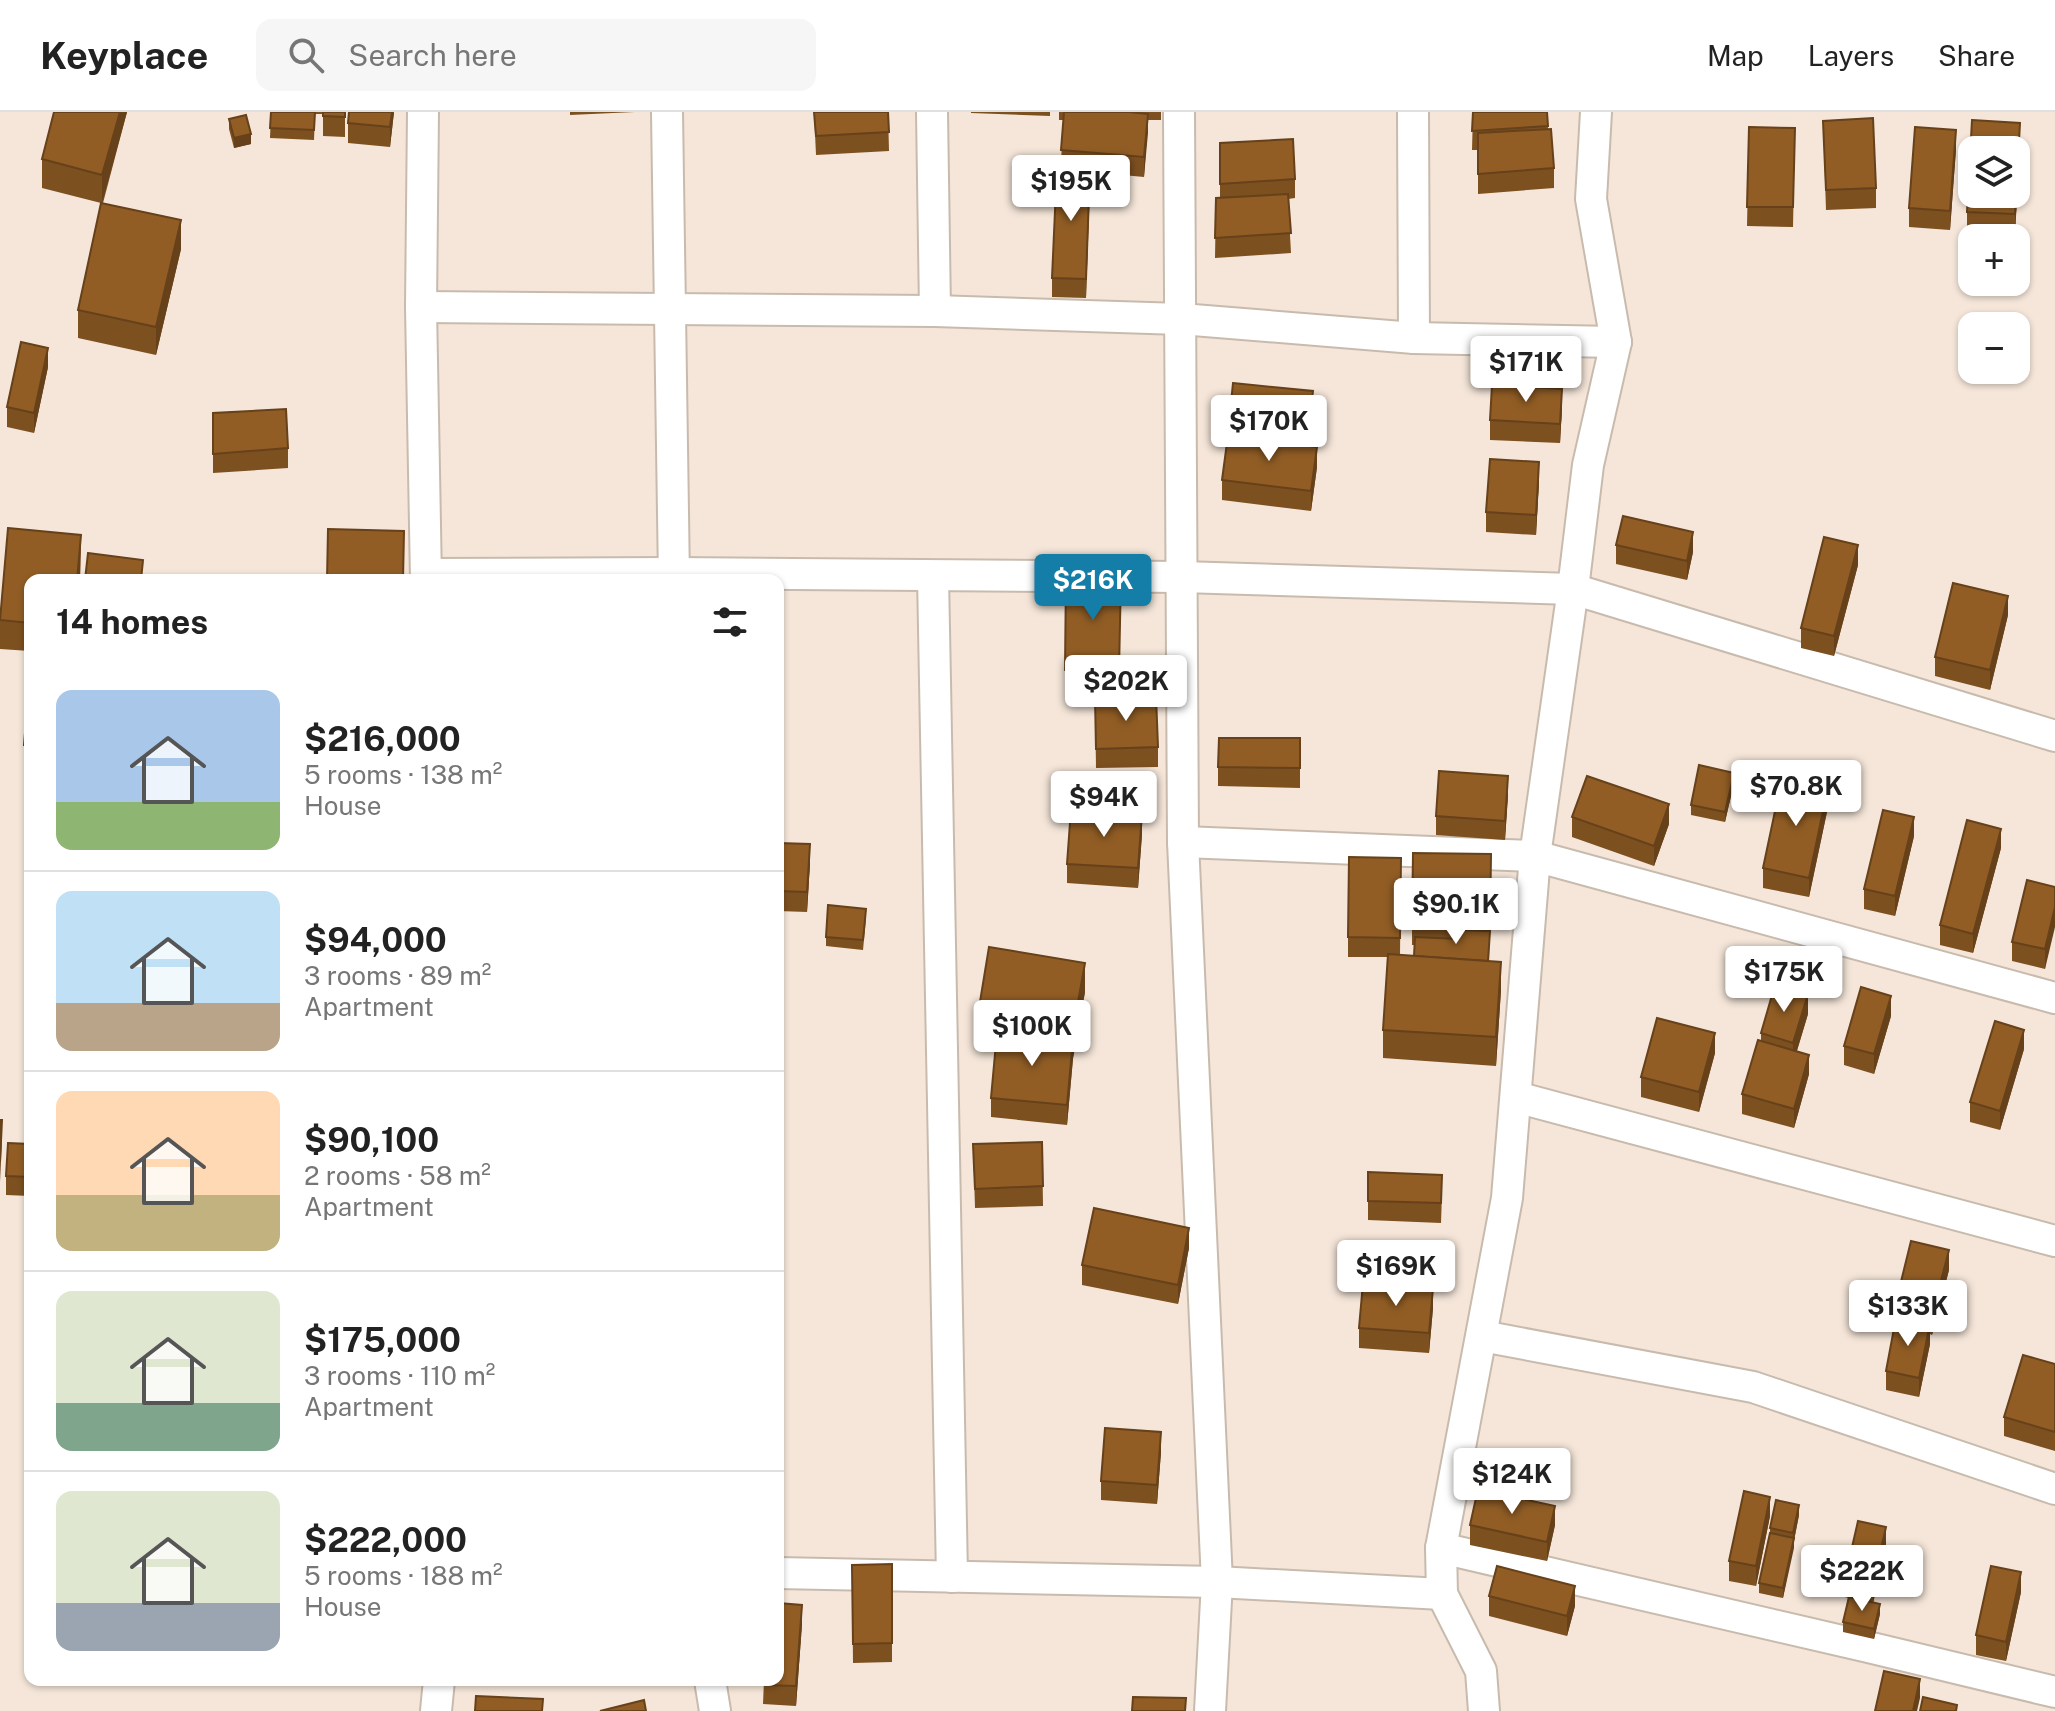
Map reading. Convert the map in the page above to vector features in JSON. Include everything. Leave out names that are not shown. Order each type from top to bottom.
[{"type":"street","points":[[423,112],[421,307],[426,574]]},
{"type":"street","points":[[667,112],[674,574]]},
{"type":"street","points":[[932,112],[935,311]]},
{"type":"street","points":[[1179,112],[1183,842],[1217,1582],[1210,1711]]},
{"type":"street","points":[[1413,112],[1414,338]]},
{"type":"street","points":[[1484,1711],[1481,1671],[1442,1594],[1441,1548],[1507,1198],[1535,856],[1588,465],[1616,342],[1591,199],[1596,112]]},
{"type":"street","points":[[421,307],[935,311],[1181,319],[1414,338],[1616,342]]},
{"type":"street","points":[[784,576],[1182,577],[1573,589],[2055,736]]},
{"type":"street","points":[[933,576],[952,1577]]},
{"type":"street","points":[[1183,842],[1535,856],[2055,998]]},
{"type":"street","points":[[1516,1097],[2055,1241]]},
{"type":"street","points":[[1482,1336],[1753,1387],[2055,1489]]},
{"type":"street","points":[[1441,1548],[2055,1692]]},
{"type":"street","points":[[784,1573],[1217,1582],[1442,1594]]},
{"type":"street","points":[[436,1711],[438,1686]]},
{"type":"street","points":[[711,1686],[715,1711]]},
{"type":"building","points":[[54,112],[120,112],[102,175],[42,159]]},
{"type":"building","points":[[271,112],[315,112],[314,130],[270,128]]},
{"type":"building","points":[[323,112],[345,112],[345,117],[323,116]]},
{"type":"building","points":[[349,112],[392,112],[390,127],[348,123]]},
{"type":"building","points":[[814,112],[888,112],[889,132],[816,136]]},
{"type":"building","points":[[1064,112],[1148,114],[1144,157],[1061,150]]},
{"type":"building","points":[[1473,112],[1547,112],[1548,126],[1472,131]]},
{"type":"building","points":[[246,115],[251,134],[234,138],[229,119]]},
{"type":"building","points":[[1873,118],[1876,188],[1826,190],[1823,121]]},
{"type":"building","points":[[1972,120],[2020,123],[2019,136],[1971,136]]},
{"type":"building","points":[[1749,127],[1795,128],[1793,207],[1747,207]]},
{"type":"building","points":[[1915,127],[1956,130],[1950,211],[1909,208]]},
{"type":"building","points":[[1551,129],[1554,168],[1478,174],[1478,133]]},
{"type":"building","points":[[1293,139],[1295,179],[1220,184],[1220,143]]},
{"type":"building","points":[[1057,166],[1090,167],[1086,279],[1052,278]]},
{"type":"building","points":[[1288,194],[1291,233],[1215,238],[1216,198]]},
{"type":"building","points":[[101,203],[181,220],[156,327],[78,310]]},
{"type":"building","points":[[1967,208],[2015,208],[2015,214],[1967,212]]},
{"type":"building","points":[[21,342],[48,348],[34,413],[7,407]]},
{"type":"building","points":[[1233,383],[1313,391],[1308,432],[1229,423]]},
{"type":"building","points":[[1492,385],[1562,389],[1560,424],[1490,420]]},
{"type":"building","points":[[286,409],[288,448],[213,454],[213,413]]},
{"type":"building","points":[[1228,435],[1317,447],[1311,491],[1222,480]]},
{"type":"building","points":[[1490,459],[1539,462],[1536,515],[1486,512]]},
{"type":"building","points":[[1623,516],[1693,532],[1687,561],[1616,545]]},
{"type":"building","points":[[8,528],[81,535],[78,574],[24,574],[24,622],[0,620]]},
{"type":"building","points":[[328,529],[404,531],[403,574],[327,574]]},
{"type":"building","points":[[1824,537],[1858,545],[1834,636],[1801,628]]},
{"type":"building","points":[[88,553],[143,560],[142,574],[86,574]]},
{"type":"building","points":[[1066,574],[1121,575],[1119,671],[1065,670]]},
{"type":"building","points":[[1953,583],[2008,596],[1990,670],[1935,657]]},
{"type":"building","points":[[1156,696],[1158,747],[1096,749],[1095,698]]},
{"type":"building","points":[[1219,738],[1300,738],[1300,768],[1218,767]]},
{"type":"building","points":[[1699,765],[1734,773],[1725,812],[1691,805]]},
{"type":"building","points":[[1439,771],[1508,776],[1505,821],[1436,816]]},
{"type":"building","points":[[1587,776],[1669,804],[1654,846],[1572,817]]},
{"type":"building","points":[[1782,778],[1828,787],[1809,878],[1763,868]]},
{"type":"building","points":[[1071,809],[1142,814],[1138,868],[1067,864]]},
{"type":"building","points":[[1883,810],[1914,817],[1895,896],[1864,889]]},
{"type":"building","points":[[1967,820],[2001,829],[1973,934],[1940,925]]},
{"type":"building","points":[[784,843],[810,844],[807,892],[784,891]]},
{"type":"building","points":[[1413,853],[1491,854],[1490,927],[1412,926]]},
{"type":"building","points":[[1349,857],[1401,858],[1400,938],[1348,937]]},
{"type":"building","points":[[2027,880],[2055,887],[2055,907],[2045,949],[2012,942]]},
{"type":"building","points":[[828,905],[866,909],[863,940],[826,937]]},
{"type":"building","points":[[1457,930],[1490,931],[1488,961],[1414,956],[1415,937],[1457,939]]},
{"type":"building","points":[[989,947],[1085,963],[1073,1030],[978,1014]]},
{"type":"building","points":[[1388,954],[1501,962],[1496,1037],[1383,1030]]},
{"type":"building","points":[[1775,985],[1808,994],[1793,1043],[1761,1033]]},
{"type":"building","points":[[1861,987],[1891,996],[1874,1054],[1844,1046]]},
{"type":"building","points":[[1657,1018],[1715,1033],[1699,1092],[1641,1077]]},
{"type":"building","points":[[1995,1021],[2024,1030],[2000,1111],[1970,1102]]},
{"type":"building","points":[[997,1032],[1073,1039],[1067,1105],[991,1098]]},
{"type":"building","points":[[1758,1040],[1809,1055],[1794,1109],[1742,1094]]},
{"type":"building","points":[[0,1120],[2,1120],[0,1162]]},
{"type":"building","points":[[1042,1142],[1043,1186],[975,1189],[973,1144]]},
{"type":"building","points":[[8,1143],[24,1144],[24,1177],[6,1176]]},
{"type":"building","points":[[1368,1172],[1442,1175],[1441,1203],[1368,1201]]},
{"type":"building","points":[[1094,1208],[1189,1228],[1178,1285],[1082,1265]]},
{"type":"building","points":[[1911,1241],[1949,1250],[1932,1315],[1895,1306]]},
{"type":"building","points":[[1363,1283],[1433,1288],[1429,1333],[1359,1328]]},
{"type":"building","points":[[1896,1318],[1930,1324],[1919,1378],[1886,1371]]},
{"type":"building","points":[[2023,1355],[2055,1364],[2055,1432],[2004,1417]]},
{"type":"building","points":[[1105,1428],[1161,1432],[1157,1485],[1101,1481]]},
{"type":"building","points":[[1478,1489],[1555,1506],[1547,1542],[1470,1525]]},
{"type":"building","points":[[1744,1491],[1770,1497],[1756,1566],[1729,1561]]},
{"type":"building","points":[[1776,1500],[1799,1505],[1793,1533],[1770,1528]]},
{"type":"building","points":[[1858,1521],[1886,1527],[1873,1584],[1845,1578]]},
{"type":"building","points":[[1770,1533],[1794,1538],[1783,1588],[1759,1583]]},
{"type":"building","points":[[892,1564],[892,1643],[853,1644],[852,1565]]},
{"type":"building","points":[[1497,1566],[1575,1586],[1567,1616],[1489,1596]]},
{"type":"building","points":[[1991,1566],[2021,1572],[2006,1642],[1976,1635]]},
{"type":"building","points":[[1849,1597],[1880,1604],[1874,1629],[1843,1622]]},
{"type":"building","points":[[784,1604],[802,1605],[796,1686],[784,1686]]},
{"type":"building","points":[[1884,1671],[1920,1679],[1913,1711],[1875,1711]]},
{"type":"building","points":[[476,1696],[543,1699],[542,1711],[475,1711]]},
{"type":"building","points":[[1133,1697],[1186,1698],[1185,1711],[1132,1711]]},
{"type":"building","points":[[1923,1697],[1957,1705],[1956,1711],[1920,1711]]},
{"type":"building","points":[[644,1700],[646,1711],[600,1711]]}]
